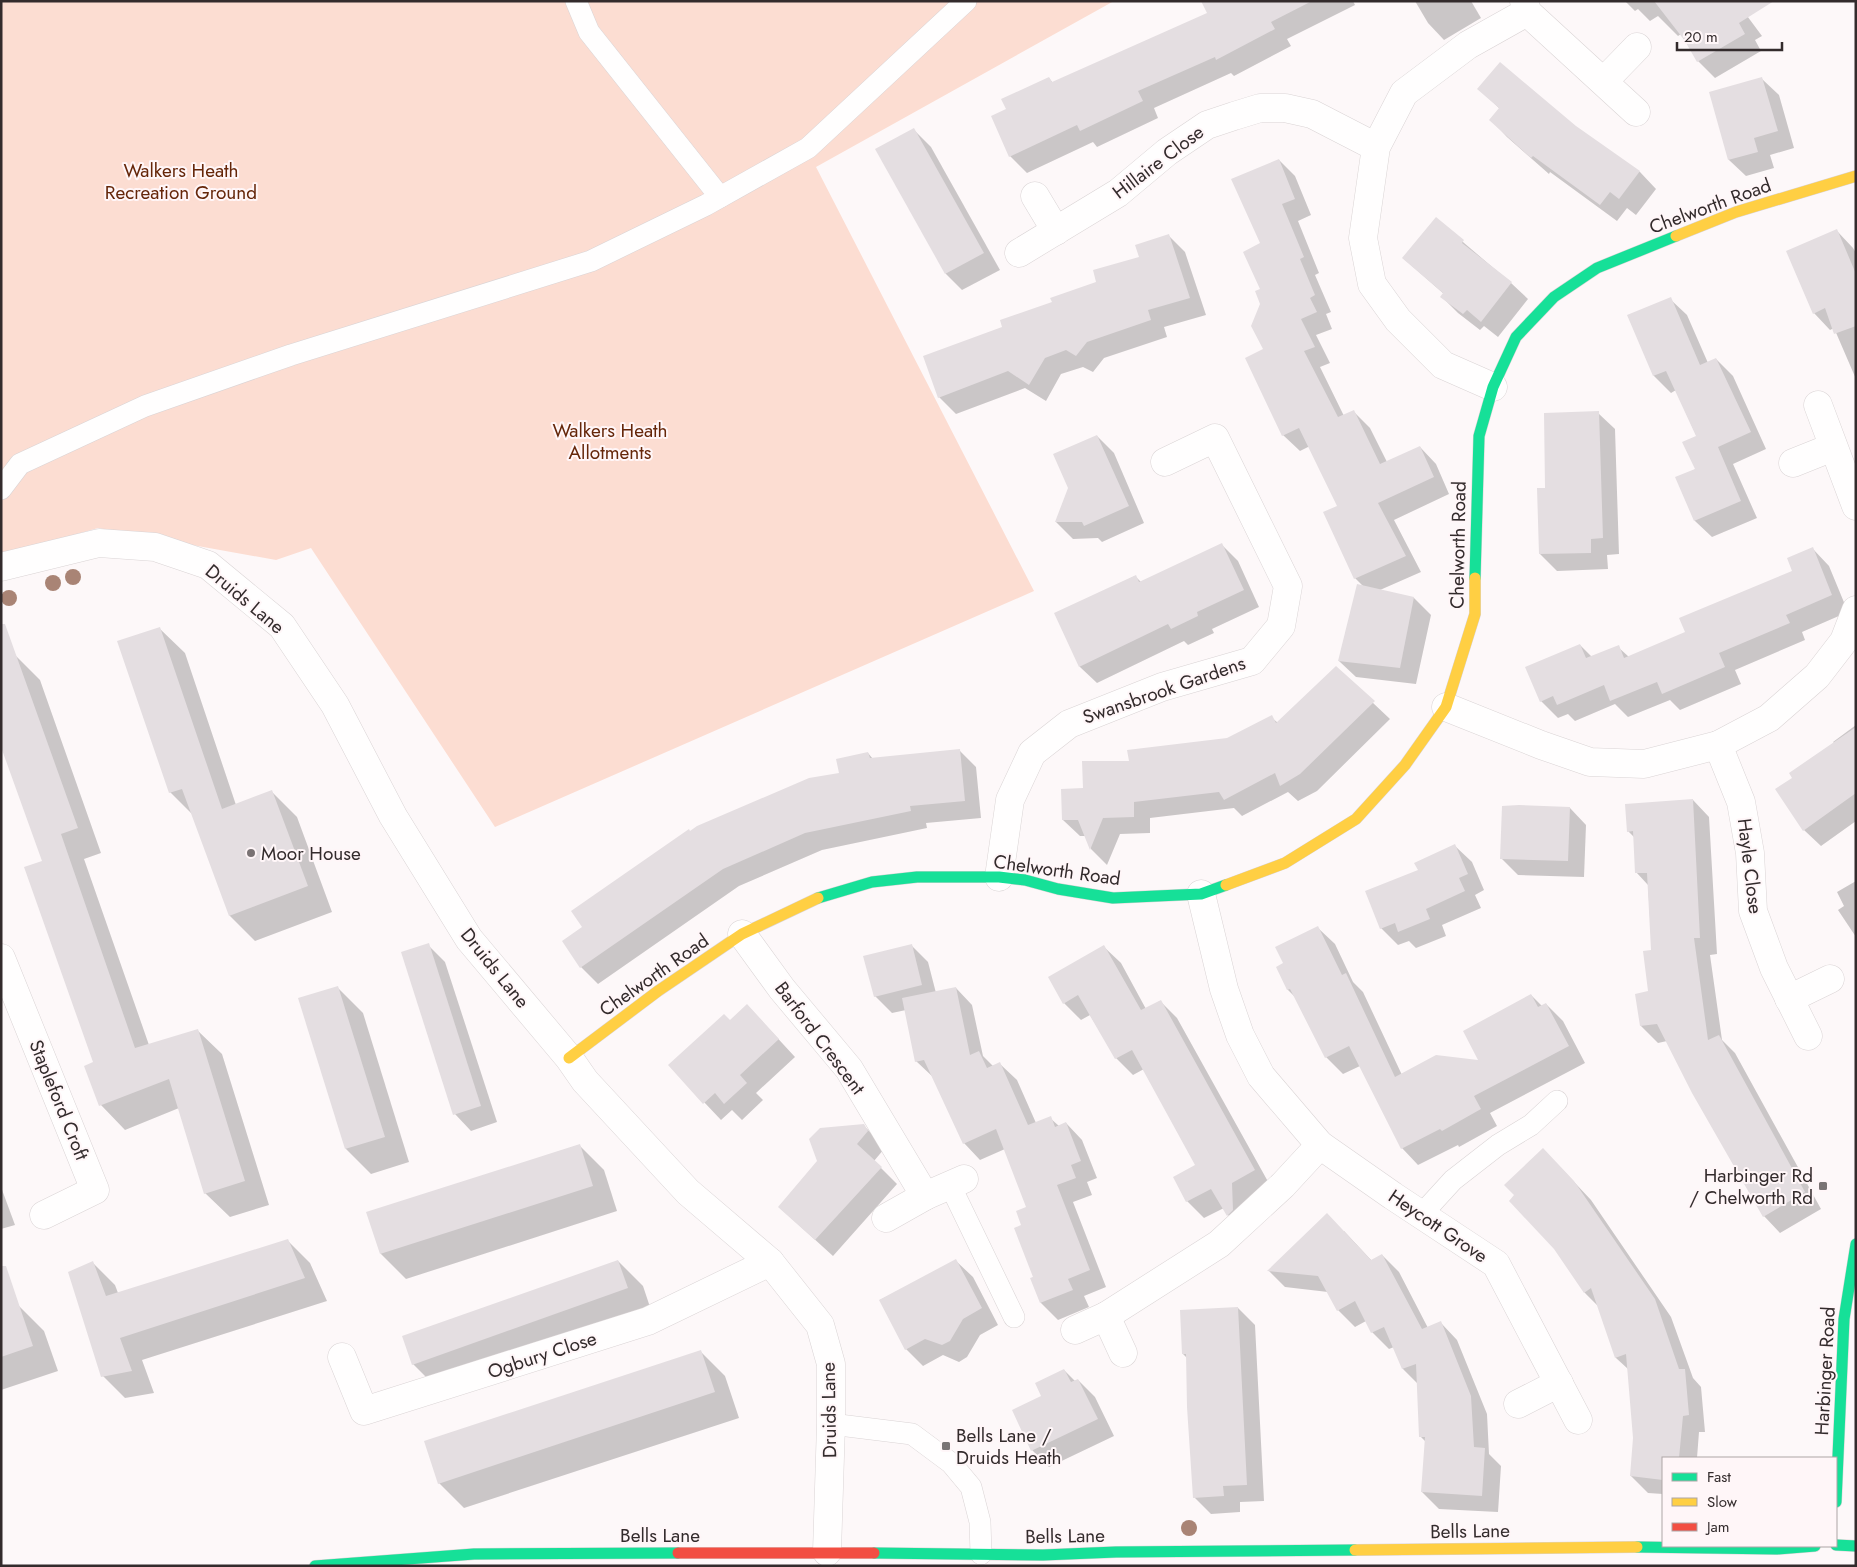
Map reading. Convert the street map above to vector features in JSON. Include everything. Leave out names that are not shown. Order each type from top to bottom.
[{"type":"street","points":[[1493,387],[1442,365],[1398,320],[1372,284],[1363,238],[1376,147],[1404,93],[1468,45],[1526,6],[1636,112]]},
{"type":"street","points":[[1604,81],[1636,47]]},
{"type":"street","name":"Hillaire Close","points":[[1019,252],[1118,193],[1167,152],[1207,125],[1260,108],[1286,108],[1312,114],[1376,147]]},
{"type":"street","name":"Chelworth Road","points":[[569,1058],[658,991],[742,934],[822,896],[872,882],[917,878],[999,877],[1025,880],[1113,898],[1201,894],[1285,863],[1356,820],[1405,766],[1446,707],[1475,614],[1479,436],[1493,387],[1516,337],[1554,297],[1597,268],[1736,212],[1856,176]]},
{"type":"street","points":[[1035,196],[1056,231]]},
{"type":"street","points":[[1818,405],[1856,506]]},
{"type":"street","name":"Swansbrook Gardens","points":[[999,877],[1010,800],[1032,753],[1069,724],[1162,687],[1252,661],[1281,626],[1288,586],[1215,438],[1165,462]]},
{"type":"street","points":[[1792,463],[1833,447]]},
{"type":"street","name":"Druids Lane","points":[[1,567],[99,543],[155,547],[208,565],[282,626],[335,705],[393,816],[469,939],[569,1058],[584,1082],[688,1192],[770,1262],[820,1325],[831,1364],[827,1552]]},
{"type":"street","points":[[1446,707],[1541,746],[1590,762],[1644,764],[1718,745],[1769,718],[1817,676],[1844,641],[1856,610]]},
{"type":"street","name":"Hayle Close","points":[[1718,745],[1741,802],[1750,853],[1753,911],[1774,968],[1808,1036]]},
{"type":"street","name":"Heycott Grove","points":[[1201,894],[1224,989],[1240,1035],[1261,1076],[1320,1145],[1496,1264],[1578,1420]]},
{"type":"street","name":"Barford Crescent","points":[[742,934],[782,989],[946,1187]]},
{"type":"street","name":"Stapleford Croft","points":[[1,958],[95,1190],[44,1214]]},
{"type":"street","points":[[1790,999],[1830,979]]},
{"type":"street","points":[[1075,1330],[1106,1316],[1219,1244],[1283,1185],[1320,1145]]},
{"type":"street","points":[[886,1218],[946,1187]]},
{"type":"street","name":"Harbinger Road","points":[[1837,1493],[1849,1381],[1844,1319],[1856,1244]]},
{"type":"street","name":"Ogbury Close","points":[[342,1357],[364,1411],[648,1321],[770,1262]]},
{"type":"street","points":[[1106,1316],[1123,1352]]},
{"type":"street","points":[[1518,1404],[1559,1383]]},
{"type":"street","points":[[1837,1545],[1856,1546]]},
{"type":"street","name":"Bells Lane","points":[[315,1566],[474,1554],[827,1552],[891,1560],[981,1554],[1043,1555],[1116,1552],[1645,1547],[1776,1549],[1802,1547]]},
{"type":"lane","points":[[576,1],[589,32],[720,197]]},
{"type":"lane","points":[[1,488],[20,464],[145,406],[291,355],[590,261],[720,197],[808,148],[966,1]]},
{"type":"lane","points":[[1421,1215],[1453,1180],[1498,1146],[1531,1125],[1557,1101]]},
{"type":"lane","points":[[946,1187],[1014,1317]]},
{"type":"lane","points":[[831,1424],[912,1434],[951,1463],[971,1487],[980,1522],[981,1554]]},
{"type":"green space","name":"Walkers Heath Allotments","points":[[1,1],[1114,1],[816,167],[1034,591],[495,827],[311,548],[276,560],[98,528],[1,556]]},
{"type":"building","points":[[1201,1],[1312,1],[1271,22],[1275,29],[1216,60],[1215,57],[1138,91],[1143,101],[1080,131],[1077,125],[1009,157],[991,116],[1006,109],[1001,99],[1049,77],[1052,82],[1207,13]]},
{"type":"building","points":[[1654,1],[1774,1],[1739,23],[1745,34],[1697,62],[1685,41]]},
{"type":"building","points":[[1500,62],[1576,126],[1640,171],[1619,199],[1610,192],[1600,205],[1533,156],[1531,158],[1489,120],[1499,108],[1477,89]]},
{"type":"building","points":[[1762,77],[1778,131],[1754,138],[1758,152],[1728,160],[1709,92]]},
{"type":"building","points":[[914,128],[984,253],[945,274],[875,149]]},
{"type":"building","points":[[1279,159],[1295,199],[1282,204],[1304,257],[1300,259],[1315,295],[1310,298],[1317,312],[1301,319],[1315,347],[1304,351],[1338,417],[1354,410],[1380,464],[1420,446],[1434,477],[1378,503],[1406,556],[1354,579],[1323,512],[1337,506],[1299,428],[1282,436],[1245,358],[1263,349],[1251,326],[1260,304],[1255,291],[1260,289],[1243,252],[1260,243],[1231,179]]},
{"type":"building","points":[[1436,217],[1464,240],[1462,243],[1512,282],[1481,322],[1467,310],[1463,314],[1440,297],[1443,293],[1402,258]]},
{"type":"building","points":[[1837,229],[1856,274],[1856,326],[1834,334],[1825,308],[1813,314],[1786,251]]},
{"type":"building","points":[[1169,234],[1190,298],[1148,310],[1151,320],[1087,342],[1076,356],[1066,350],[1045,358],[1029,385],[1008,371],[938,398],[923,356],[1002,327],[1000,320],[1052,302],[1050,298],[1096,282],[1093,270],[1139,257],[1135,245]]},
{"type":"building","points":[[1671,297],[1700,365],[1716,358],[1751,432],[1718,447],[1741,501],[1694,521],[1675,477],[1695,469],[1682,442],[1696,436],[1666,371],[1653,376],[1627,315]]},
{"type":"building","points":[[1599,411],[1603,538],[1591,539],[1591,553],[1539,554],[1537,488],[1545,488],[1544,413]]},
{"type":"building","points":[[1097,435],[1129,506],[1084,526],[1082,522],[1055,522],[1068,488],[1053,454]]},
{"type":"building","points":[[1222,543],[1244,590],[1197,612],[1198,616],[1171,629],[1168,624],[1079,667],[1054,613],[1136,575],[1139,582]]},
{"type":"building","points":[[1813,547],[1832,595],[1786,615],[1790,623],[1719,653],[1725,667],[1662,694],[1657,682],[1610,701],[1604,685],[1557,705],[1553,696],[1540,702],[1525,667],[1580,644],[1586,658],[1619,645],[1624,658],[1685,632],[1679,618],[1792,571],[1787,558]]},
{"type":"building","points":[[1357,584],[1414,597],[1400,668],[1338,661]]},
{"type":"building","points":[[1,624],[5,624],[78,828],[61,834],[135,1048],[198,1029],[245,1181],[204,1194],[169,1079],[99,1106],[84,1066],[93,1062],[24,867],[42,861],[1,747]]},
{"type":"building","points":[[160,627],[222,809],[272,790],[308,886],[229,916],[182,789],[169,793],[117,641]]},
{"type":"building","points":[[1336,666],[1375,701],[1300,774],[1280,786],[1275,773],[1224,800],[1219,792],[1134,802],[1134,817],[1103,818],[1090,850],[1078,820],[1062,820],[1061,789],[1083,788],[1082,761],[1129,761],[1127,750],[1227,738],[1272,715],[1276,723]]},
{"type":"building","points":[[1856,727],[1856,793],[1803,831],[1775,789],[1792,778],[1789,773]]},
{"type":"building","points":[[960,749],[965,801],[910,806],[911,811],[805,833],[723,869],[580,968],[562,941],[582,927],[571,911],[689,829],[690,831],[697,826],[809,778],[839,773],[836,759],[868,752],[870,758]]},
{"type":"building","points":[[1693,799],[1700,938],[1694,938],[1708,1040],[1719,1035],[1805,1192],[1763,1217],[1692,1093],[1657,1024],[1640,1026],[1635,994],[1648,991],[1643,951],[1651,950],[1647,873],[1635,873],[1633,831],[1627,832],[1625,804]]},
{"type":"building","points":[[1502,806],[1570,807],[1568,861],[1500,859]]},
{"type":"building","points":[[1455,844],[1468,874],[1459,878],[1465,891],[1426,909],[1430,919],[1398,932],[1395,923],[1380,929],[1365,891],[1418,870],[1414,863]]},
{"type":"building","points":[[1318,926],[1342,975],[1346,973],[1395,1077],[1436,1055],[1478,1060],[1463,1031],[1531,994],[1538,1007],[1546,1003],[1569,1046],[1474,1096],[1481,1109],[1442,1131],[1440,1129],[1401,1149],[1349,1046],[1325,1058],[1290,989],[1287,990],[1276,967],[1283,963],[1275,947]]},
{"type":"building","points":[[429,943],[481,1106],[453,1115],[401,952]]},
{"type":"building","points":[[912,944],[922,985],[874,997],[863,956]]},
{"type":"building","points":[[1104,945],[1141,1010],[1161,1000],[1255,1170],[1232,1183],[1233,1210],[1227,1216],[1211,1189],[1186,1202],[1173,1177],[1195,1165],[1132,1050],[1115,1059],[1078,995],[1063,1004],[1048,977]]},
{"type":"building","points":[[338,986],[385,1137],[345,1149],[298,998]]},
{"type":"building","points":[[956,987],[970,1055],[979,1051],[987,1068],[1000,1062],[1028,1125],[1051,1116],[1055,1127],[1066,1122],[1081,1161],[1071,1165],[1076,1178],[1057,1185],[1090,1270],[1068,1279],[1073,1290],[1040,1303],[1030,1278],[1033,1277],[1014,1228],[1021,1225],[1016,1211],[1026,1207],[996,1129],[963,1144],[924,1060],[915,1062],[902,998]]},
{"type":"building","points":[[747,1004],[779,1039],[740,1075],[747,1083],[724,1104],[715,1093],[703,1104],[668,1065],[724,1014],[730,1020]]},
{"type":"building","points":[[864,1124],[868,1131],[857,1144],[882,1167],[815,1240],[778,1207],[817,1161],[809,1139],[820,1128]]},
{"type":"building","points":[[580,1144],[593,1186],[380,1254],[366,1212]]},
{"type":"building","points":[[1543,1148],[1574,1181],[1655,1299],[1679,1369],[1685,1369],[1689,1415],[1683,1416],[1679,1457],[1662,1457],[1662,1480],[1630,1476],[1633,1438],[1626,1354],[1615,1358],[1591,1288],[1584,1293],[1554,1249],[1509,1201],[1514,1195],[1504,1185]]},
{"type":"building","points":[[1327,1213],[1371,1260],[1382,1254],[1422,1329],[1441,1321],[1471,1396],[1474,1447],[1485,1448],[1482,1496],[1421,1492],[1425,1437],[1419,1437],[1416,1364],[1402,1369],[1384,1327],[1371,1333],[1355,1301],[1337,1311],[1318,1276],[1267,1271]]},
{"type":"building","points":[[288,1239],[305,1278],[120,1338],[132,1371],[101,1377],[68,1272],[93,1261],[106,1296]]},
{"type":"building","points":[[956,1259],[982,1308],[963,1319],[950,1341],[942,1345],[925,1339],[905,1350],[879,1300]]},
{"type":"building","points":[[618,1260],[628,1288],[412,1365],[402,1336]]},
{"type":"building","points":[[1,1266],[6,1266],[33,1346],[1,1357]]},
{"type":"building","points":[[1238,1307],[1247,1485],[1223,1486],[1224,1496],[1193,1498],[1187,1407],[1186,1354],[1182,1354],[1180,1310]]},
{"type":"building","points":[[701,1350],[715,1392],[438,1484],[424,1441]]},
{"type":"building","points":[[1064,1369],[1071,1382],[1078,1379],[1098,1419],[1031,1451],[1012,1410],[1041,1396],[1035,1383]]},
{"type":"traffic: fast","points":[[1475,578],[1479,436],[1493,387],[1516,337],[1554,297],[1597,268],[1676,236]]},
{"type":"traffic: fast","points":[[818,898],[872,882],[917,877],[999,877],[1025,880],[1058,889],[1113,898],[1201,894],[1226,885]]},
{"type":"traffic: fast","points":[[1837,1479],[1844,1319],[1856,1244]]},
{"type":"traffic: fast","points":[[1837,1545],[1856,1546]]},
{"type":"traffic: fast","points":[[1637,1547],[1777,1549],[1802,1547]]},
{"type":"traffic: fast","points":[[874,1553],[1043,1555],[1116,1552],[1355,1550]]},
{"type":"traffic: fast","points":[[315,1566],[474,1554],[678,1553]]},
{"type":"traffic: slow","points":[[1676,236],[1736,212],[1856,176]]},
{"type":"traffic: slow","points":[[1226,885],[1285,863],[1356,819],[1405,765],[1446,707],[1475,614],[1475,578]]},
{"type":"traffic: slow","points":[[569,1058],[658,991],[742,934],[818,898]]},
{"type":"traffic: slow","points":[[1355,1550],[1637,1547]]},
{"type":"traffic: jam","points":[[678,1553],[874,1553]]},
{"type":"place","name":"Moor House","points":[[251,853]]},
{"type":"place","name":"Harbinger Rd / Chelworth Rd","points":[[1823,1186]]},
{"type":"place","name":"Bells Lane / Druids Heath","points":[[946,1446]]},
{"type":"park label","name":"Walkers Heath Recreation Ground","points":[[181,181]]}]
